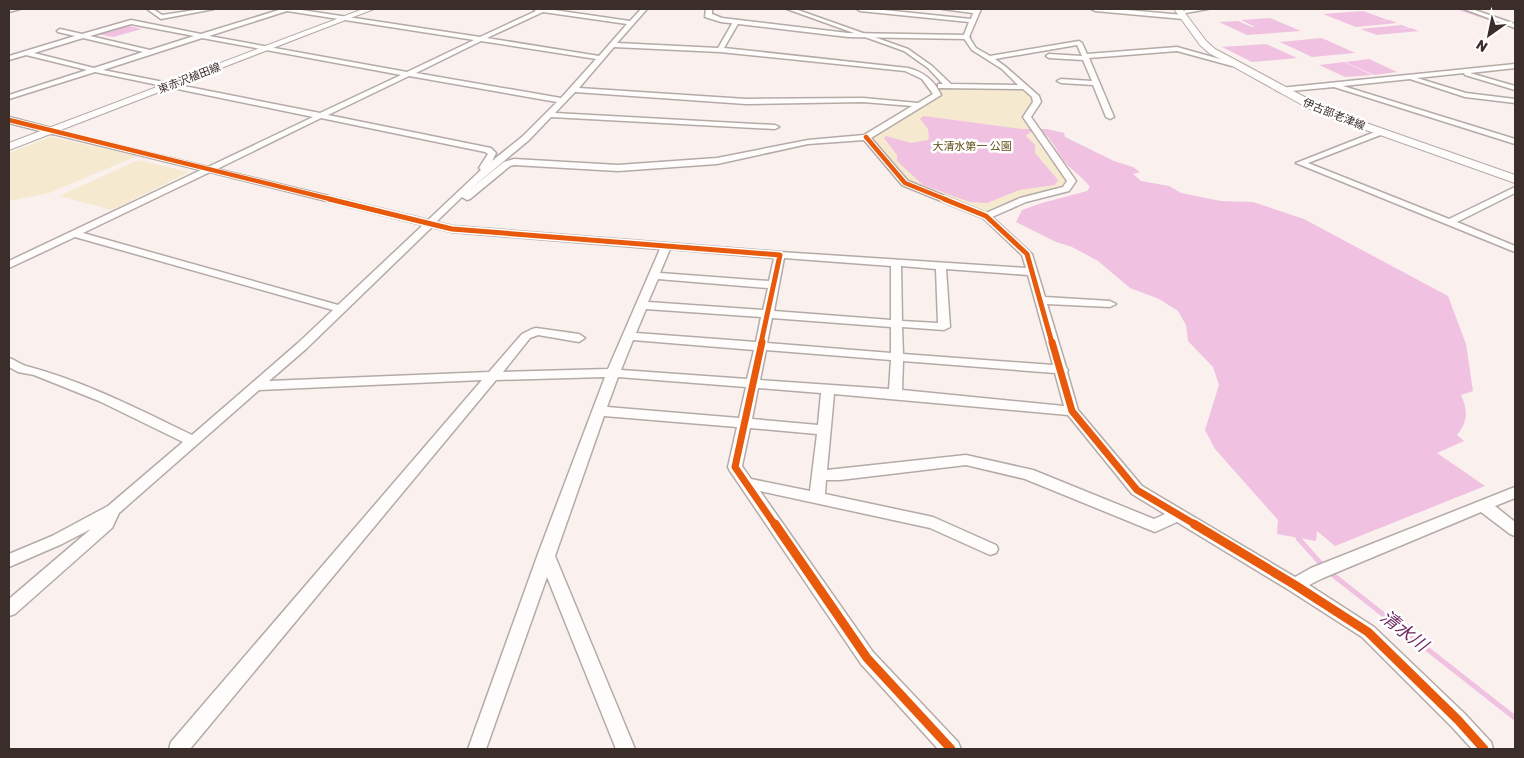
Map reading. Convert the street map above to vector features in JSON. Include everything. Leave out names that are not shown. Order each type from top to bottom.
[{"type":"main road","name":"東赤沢植田線","points":[[9,147],[370,9]]},
{"type":"main road","name":"伊古部老津線","points":[[1181,12],[1207,47],[1232,64],[1280,90],[1318,109],[1515,179]]},
{"type":"street","points":[[9,10],[17,9]]},
{"type":"street","points":[[211,9],[161,17],[152,11],[126,21],[266,49],[563,101]]},
{"type":"street","points":[[9,97],[286,9],[602,58]]},
{"type":"street","points":[[532,9],[632,22]]},
{"type":"street","points":[[9,265],[543,9]]},
{"type":"street","points":[[9,561],[57,540],[113,510],[193,441],[302,346],[478,177],[526,138],[574,90],[644,9]]},
{"type":"street","points":[[709,9],[707,13],[711,18],[862,36],[966,37]]},
{"type":"street","points":[[790,9],[906,50],[930,67],[949,86]]},
{"type":"street","points":[[860,9],[887,10],[973,20]]},
{"type":"street","points":[[945,9],[977,10],[966,37]]},
{"type":"street","points":[[1095,9],[1181,12],[1205,9]]},
{"type":"street","points":[[1467,9],[1515,26]]},
{"type":"street","points":[[9,58],[131,22]]},
{"type":"street","points":[[720,50],[736,22]]},
{"type":"street","points":[[60,32],[150,52]]},
{"type":"street","points":[[966,37],[974,49],[990,58],[1035,96],[1037,102],[1027,117],[1072,181],[1066,189],[1023,200],[986,216]]},
{"type":"street","points":[[990,58],[1079,43],[1110,117]]},
{"type":"street","points":[[453,202],[460,201],[472,194],[507,164],[514,162],[609,168],[643,168],[717,161],[808,142],[866,137],[937,95],[934,86],[919,72],[906,69],[720,50],[614,45]]},
{"type":"street","points":[[1049,56],[1085,57],[1177,49],[1232,64]]},
{"type":"street","points":[[26,53],[169,86],[488,150],[492,153],[491,157],[478,177]]},
{"type":"street","points":[[1280,90],[1515,66]]},
{"type":"street","points":[[1461,72],[1515,88]]},
{"type":"street","points":[[1408,77],[1465,95],[1515,101]]},
{"type":"street","points":[[1061,81],[1095,83]]},
{"type":"street","points":[[1333,85],[1515,142]]},
{"type":"street","points":[[934,86],[1026,87]]},
{"type":"street","points":[[574,90],[770,102],[834,102],[861,99],[918,105]]},
{"type":"street","points":[[549,115],[775,127]]},
{"type":"street","points":[[9,120],[452,229],[666,247],[1032,272]]},
{"type":"street","points":[[1380,132],[1300,163],[1515,249]]},
{"type":"street","points":[[1501,137],[1515,132]]},
{"type":"street","points":[[866,137],[905,182],[986,216],[1027,254],[1062,370],[1072,411],[1092,438],[1137,490],[1295,585],[1368,632],[1458,720],[1484,749]]},
{"type":"street","points":[[1450,222],[1515,190]]},
{"type":"street","points":[[76,234],[341,309]]},
{"type":"street","points":[[477,749],[613,373],[666,247]]},
{"type":"street","points":[[780,255],[752,383],[746,423],[735,467],[867,658],[951,749]]},
{"type":"street","points":[[895,394],[897,358],[895,323],[896,262]]},
{"type":"street","points":[[643,305],[944,327],[941,266]]},
{"type":"street","points":[[654,276],[774,285]]},
{"type":"street","points":[[1041,300],[1110,304]]},
{"type":"street","points":[[178,749],[526,336],[531,333],[543,332],[579,338]]},
{"type":"street","points":[[628,336],[1062,370]]},
{"type":"street","points":[[9,362],[22,369],[36,372],[104,398],[193,441]]},
{"type":"street","points":[[255,386],[613,373],[895,394],[1072,411]]},
{"type":"street","points":[[817,498],[821,475],[828,390]]},
{"type":"street","points":[[599,411],[824,430]]},
{"type":"street","points":[[821,475],[966,460],[1028,474],[1155,526],[1176,515]]},
{"type":"street","points":[[746,483],[933,523],[990,549]]},
{"type":"street","points":[[1295,585],[1317,573],[1515,492]]},
{"type":"street","points":[[1484,506],[1515,530]]},
{"type":"street","points":[[9,609],[107,524],[113,510]]},
{"type":"street","points":[[546,554],[625,749]]},
{"type":"green space","name":"大清水第一 公園","points":[[940,87],[1024,89],[1031,95],[1032,100],[1023,119],[1043,150],[1066,179],[1061,188],[1024,198],[985,213],[906,182],[869,138],[941,95],[938,89]]},
{"type":"green space","points":[[51,137],[137,156],[49,193],[9,201],[9,153]]},
{"type":"green space","points":[[138,160],[189,172],[112,210],[59,196]]},
{"type":"shaded area","points":[[1363,11],[1388,20],[1358,23],[1390,20],[1397,23],[1356,27],[1323,14]]},
{"type":"shaded area","points":[[1270,18],[1301,31],[1247,35],[1219,22],[1238,21],[1255,27],[1241,20]]},
{"type":"shaded area","points":[[125,25],[142,29],[113,37],[97,34]]},
{"type":"shaded area","points":[[1402,25],[1409,28],[1378,31],[1411,28],[1419,31],[1377,35],[1360,29]]},
{"type":"shaded area","points":[[1322,38],[1355,53],[1312,57],[1280,42]]},
{"type":"shaded area","points":[[1266,44],[1297,58],[1252,62],[1222,47]]},
{"type":"shaded area","points":[[1369,59],[1397,72],[1374,75],[1345,62]]},
{"type":"shaded area","points":[[1344,62],[1372,75],[1345,77],[1319,65]]},
{"type":"shaded area","points":[[923,116],[1021,129],[1047,129],[1064,133],[1065,137],[1114,161],[1133,167],[1140,172],[1133,174],[1141,181],[1169,186],[1181,193],[1221,201],[1253,202],[1304,219],[1448,296],[1466,344],[1473,391],[1461,395],[1466,416],[1457,435],[1464,441],[1437,453],[1485,486],[1335,546],[1317,531],[1316,541],[1277,534],[1278,520],[1215,449],[1205,430],[1219,385],[1213,367],[1188,341],[1186,325],[1178,311],[1159,299],[1130,288],[1098,261],[1016,222],[1022,210],[1087,191],[1090,187],[1087,183],[1070,168],[1048,138],[1038,130],[1032,131],[1026,136],[1035,145],[1035,153],[1058,180],[1055,185],[1019,190],[987,203],[970,202],[923,185],[897,161],[897,155],[884,138],[886,136],[911,143],[928,140],[928,129],[920,119]]},
{"type":"waterway","points":[[1459,9],[1515,28]]},
{"type":"waterway","name":"清水川","points":[[1298,538],[1323,566]]},
{"type":"waterway","name":"清水川","points":[[1328,571],[1515,718]]},
{"type":"cycle path","points":[[9,120],[452,229],[780,255],[735,467],[867,658],[951,749]]},
{"type":"cycle path","points":[[866,137],[905,183],[986,216],[1027,254],[1072,411],[1137,490],[1295,585],[1368,632],[1458,720],[1484,749]]}]
